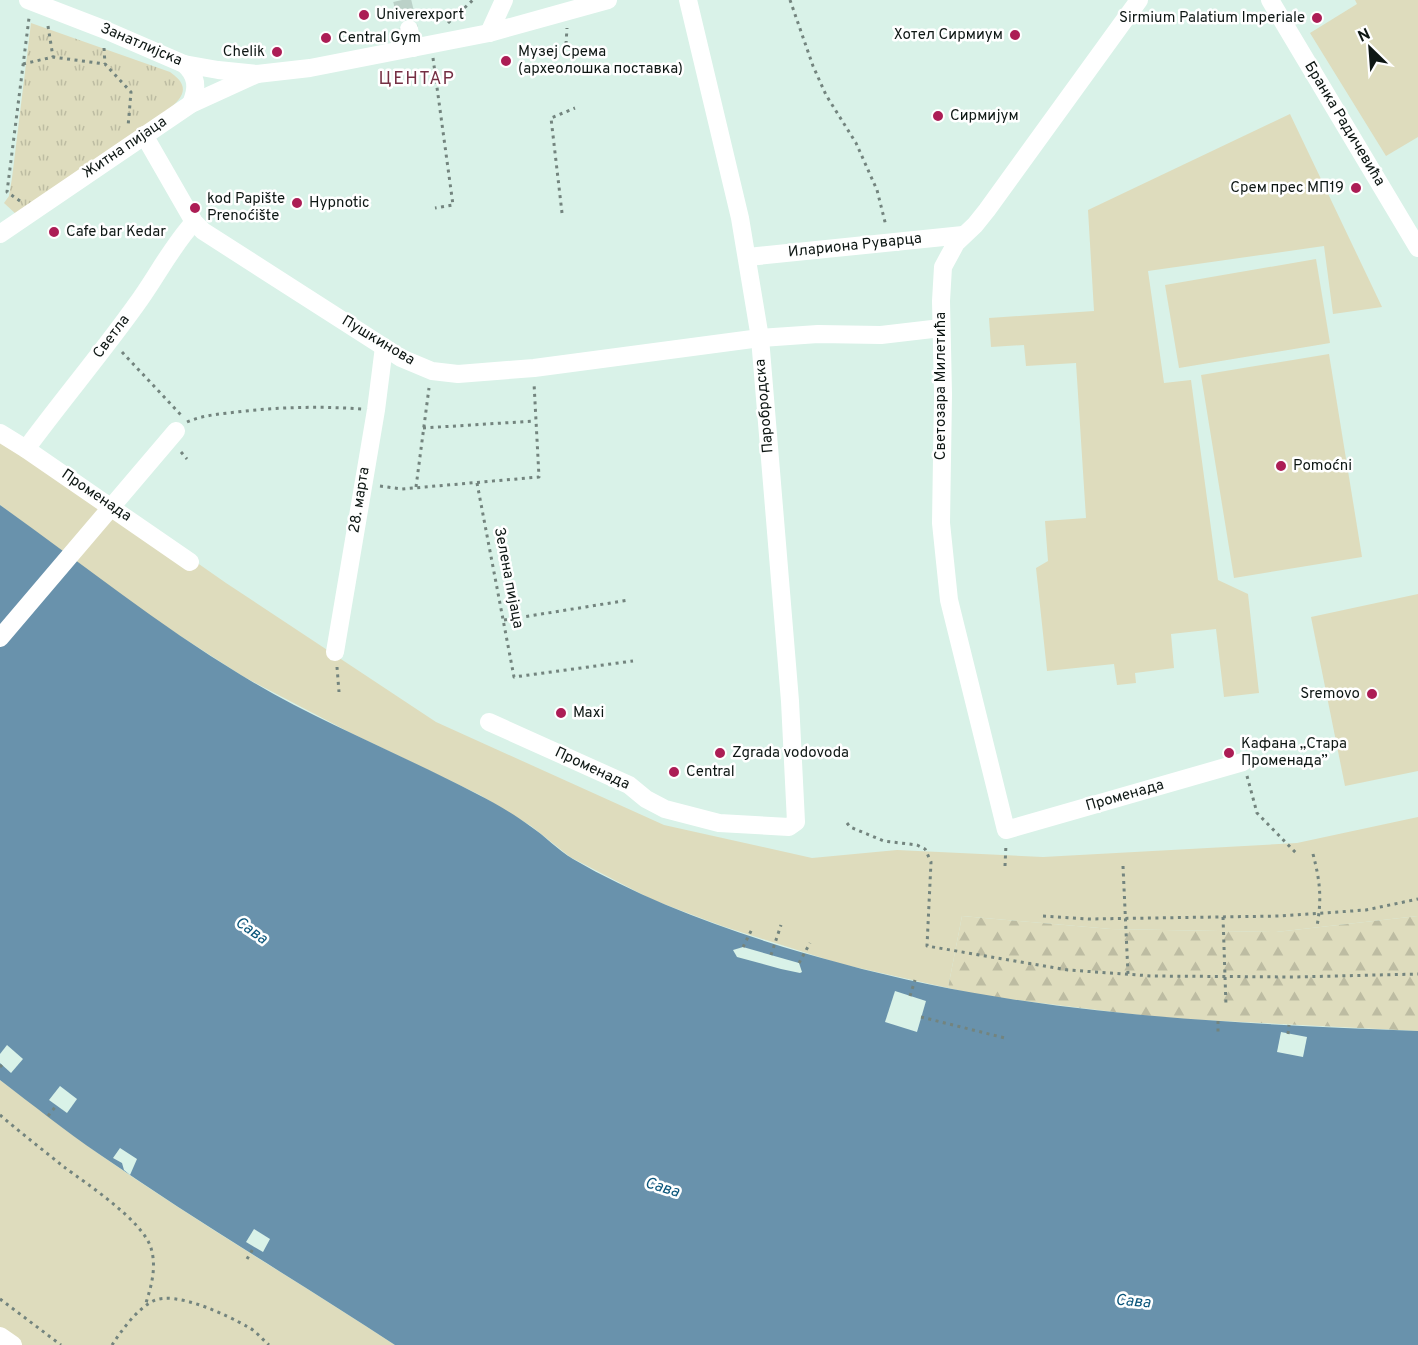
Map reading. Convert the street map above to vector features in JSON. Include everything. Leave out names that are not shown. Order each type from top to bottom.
[{"type":"street","name":"Занатлијска","points":[[30,0],[184,63],[218,70],[257,74]]},
{"type":"street","points":[[489,33],[504,0]]},
{"type":"street","points":[[257,74],[310,68],[429,41],[489,33],[608,0]]},
{"type":"street","name":"Паробродска","points":[[687,0],[748,257],[760,338],[789,690],[796,819]]},
{"type":"street","name":"Светозара Милетића","points":[[1006,830],[949,600],[941,523],[943,267],[949,253],[987,210],[1139,0]]},
{"type":"street","name":"Бранка Радичевића","points":[[1270,0],[1418,248]]},
{"type":"street","points":[[409,29],[429,41]]},
{"type":"street","points":[[184,63],[193,72],[196,86],[191,104]]},
{"type":"street","name":"Житна пијаца","points":[[0,234],[191,104],[257,74]]},
{"type":"street","name":"Пушкинова","points":[[144,135],[194,222],[203,231],[384,347],[432,371],[458,374],[534,368],[760,338],[818,334],[881,335],[941,328]]},
{"type":"street","name":"Светла","points":[[26,449],[112,338],[178,241],[194,222]]},
{"type":"street","name":"Илариона Руварца","points":[[748,257],[963,235]]},
{"type":"street","name":"28. марта","points":[[335,652],[376,410],[384,347]]},
{"type":"street","points":[[0,638],[182,426]]},
{"type":"street","name":"Променада","points":[[0,433],[190,562]]},
{"type":"street","name":"Променада","points":[[489,722],[629,785],[646,799],[665,809],[719,823],[789,827],[794,825],[796,819]]},
{"type":"street","name":"Променада","points":[[1006,830],[1243,762]]},
{"type":"street","points":[[0,1336],[14,1345]]},
{"type":"path","points":[[30,0],[7,192],[34,212]]},
{"type":"path","points":[[435,208],[453,205],[429,41],[473,0]]},
{"type":"path","points":[[790,0],[813,66],[826,95],[856,143],[877,190],[891,242]]},
{"type":"path","points":[[46,22],[50,31],[53,57]]},
{"type":"path","points":[[23,64],[53,57],[105,64],[131,92],[127,146]]},
{"type":"path","points":[[562,213],[551,118],[575,108]]},
{"type":"path","points":[[119,349],[182,426],[201,417],[257,409],[309,406],[376,410]]},
{"type":"path","points":[[363,484],[402,489],[539,477],[534,368]]},
{"type":"path","points":[[417,487],[432,371]]},
{"type":"path","points":[[423,429],[536,421]]},
{"type":"path","name":"Зелена пијаца","points":[[477,483],[514,677],[633,660]]},
{"type":"path","points":[[504,620],[629,600]]},
{"type":"path","points":[[335,652],[339,692]]},
{"type":"path","points":[[1243,762],[1257,813],[1298,855]]},
{"type":"path","points":[[847,823],[850,827],[884,841],[917,845],[925,849],[931,862],[927,946],[1068,970],[1128,974],[1225,976],[1418,974]]},
{"type":"path","points":[[1005,866],[1006,830]]},
{"type":"path","points":[[1313,854],[1320,885],[1317,926]]},
{"type":"path","points":[[1123,866],[1128,974]]},
{"type":"path","points":[[1043,916],[1088,919],[1319,914],[1366,910],[1418,899]]},
{"type":"path","points":[[1223,917],[1226,1006]]},
{"type":"path","points":[[771,955],[781,925]]},
{"type":"path","points":[[743,947],[753,927]]},
{"type":"path","points":[[799,963],[810,943]]},
{"type":"path","points":[[910,996],[915,980]]},
{"type":"path","points":[[921,1017],[1005,1038]]},
{"type":"path","points":[[1218,1021],[1218,1034]]},
{"type":"path","points":[[1288,1034],[1289,1025]]},
{"type":"path","points":[[48,1116],[56,1106]]},
{"type":"path","points":[[0,1115],[94,1189],[140,1229],[150,1246],[154,1267],[145,1306]]},
{"type":"path","points":[[247,1259],[254,1247]]},
{"type":"path","points":[[112,1345],[145,1306],[155,1300],[173,1298],[212,1311],[250,1328],[269,1345]]},
{"type":"path","points":[[0,1299],[60,1345]]},
{"type":"green space","points":[[1355,0],[1418,0],[1418,137],[1386,156],[1310,33],[1357,4]]},
{"type":"green space","points":[[31,23],[170,72],[178,78],[183,89],[179,100],[162,115],[17,215],[4,203],[9,196],[12,178]]},
{"type":"green space","points":[[1290,114],[1382,307],[1333,314],[1324,246],[1148,271],[1164,383],[1191,380],[1218,580],[1248,594],[1259,693],[1224,697],[1216,629],[1171,634],[1174,668],[1135,673],[1136,683],[1117,685],[1114,664],[1047,671],[1036,568],[1048,561],[1045,521],[1086,518],[1076,363],[1026,366],[1024,345],[991,347],[989,318],[1094,311],[1088,210]]},
{"type":"green space","points":[[1316,259],[1330,343],[1179,368],[1165,285]]},
{"type":"green space","name":"Pomoćni","points":[[1329,354],[1362,557],[1234,578],[1201,375]]},
{"type":"green space","points":[[0,425],[226,583],[436,722],[664,825],[812,858],[897,850],[1043,857],[1297,843],[1418,817],[1418,916],[1276,932],[1111,929],[962,916],[948,988],[841,964],[722,926],[653,900],[570,857],[531,826],[480,795],[351,733],[244,677],[154,619],[0,505]]},
{"type":"green space","name":"Sremovo","points":[[1418,594],[1418,771],[1345,786],[1311,617]]},
{"type":"green space","points":[[962,916],[1111,929],[1276,932],[1418,916],[1418,1031],[1163,1018],[984,996],[948,988]]},
{"type":"green space","points":[[0,1080],[135,1179],[395,1345],[0,1345]]},
{"type":"water","name":"Сава","points":[[0,505],[149,614],[269,692],[491,801],[541,834],[567,855],[604,876],[703,920],[840,963],[911,981],[982,994],[1127,1014],[1418,1031],[1418,1345],[395,1345],[136,1179],[0,1080]]},
{"type":"pier","points":[[743,947],[799,963],[802,972],[737,957],[733,950]]},
{"type":"pier","points":[[895,991],[926,1001],[917,1032],[885,1022]]},
{"type":"pier","points":[[1281,1032],[1307,1037],[1303,1057],[1277,1052]]},
{"type":"pier","points":[[7,1045],[23,1059],[11,1073],[0,1063],[0,1054]]},
{"type":"pier","points":[[60,1086],[77,1099],[67,1113],[49,1100]]},
{"type":"pier","points":[[120,1148],[137,1159],[130,1175],[124,1170],[122,1163],[113,1158]]},
{"type":"pier","points":[[254,1229],[270,1239],[263,1252],[246,1242]]},
{"type":"tunnel","points":[[402,0],[409,29]]},
{"type":"place","name":"Univerexport","points":[[364,15]]},
{"type":"place","name":"Sirmium Palatium Imperiale","points":[[1317,18]]},
{"type":"place","name":"Хотел Сирмиум","points":[[1015,35]]},
{"type":"place","name":"Central Gym","points":[[326,38]]},
{"type":"place","name":"Chelik","points":[[277,52]]},
{"type":"place","name":"Музеј Срема (археолошка поставка)","points":[[506,61]]},
{"type":"place","name":"Сирмијум","points":[[938,116]]},
{"type":"place","name":"Срем прес МП19","points":[[1356,188]]},
{"type":"place","name":"Hypnotic","points":[[297,203]]},
{"type":"place","name":"kod Papište Prenoćište","points":[[195,208]]},
{"type":"place","name":"Cafe bar Kedar","points":[[54,232]]},
{"type":"place","name":"Pomoćni","points":[[1281,466]]},
{"type":"place","name":"Sremovo","points":[[1372,694]]},
{"type":"place","name":"Maxi","points":[[561,713]]},
{"type":"place","name":"Zgrada vodovoda","points":[[720,753]]},
{"type":"place","name":"Кафана „Стара Променада”","points":[[1229,753]]},
{"type":"place","name":"Central","points":[[674,772]]},
{"type":"district","name":"ЦЕНТАР","points":[[417,79]]}]
